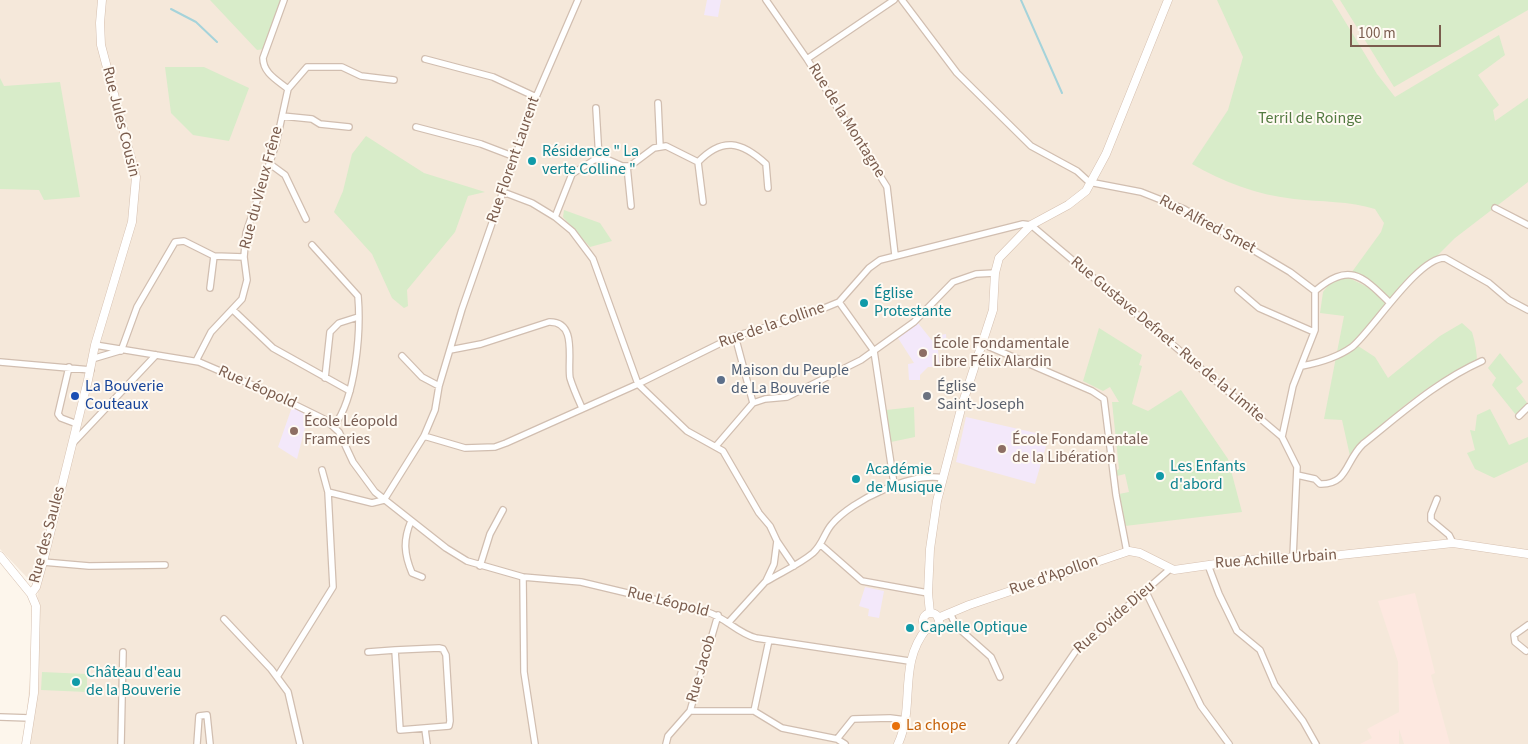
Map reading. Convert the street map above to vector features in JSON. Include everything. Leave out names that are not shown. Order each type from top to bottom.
[{"type":"street","name":"Rue Jules Cousin","points":[[92,359],[132,222],[136,177],[101,45],[100,22],[102,0]]},
{"type":"street","points":[[284,0],[263,58],[263,65],[266,72],[288,89],[307,67],[342,67],[361,76],[394,80]]},
{"type":"street","name":"Rue Florent Laurent","points":[[384,500],[424,436],[436,410],[439,386],[458,324],[515,157],[536,97],[578,0]]},
{"type":"street","name":"Rue de la Montagne","points":[[766,0],[807,59],[887,186],[896,255]]},
{"type":"street","points":[[807,59],[894,0]]},
{"type":"street","points":[[902,0],[957,73],[1006,123],[1032,146],[1077,171],[1089,182]]},
{"type":"street","points":[[930,613],[928,593],[933,523],[962,405],[993,310],[999,258],[1031,225],[1068,205],[1086,191],[1089,182],[1106,154],[1168,0]]},
{"type":"street","points":[[425,58],[493,77],[536,97]]},
{"type":"street","name":"Rue du Vieux Frêne","points":[[196,361],[211,332],[242,299],[246,289],[244,258],[246,233],[270,164],[288,89]]},
{"type":"street","points":[[658,103],[660,147]]},
{"type":"street","points":[[596,108],[599,159]]},
{"type":"street","points":[[282,116],[308,118],[320,124],[349,127]]},
{"type":"street","points":[[416,127],[481,144],[515,157]]},
{"type":"street","points":[[698,162],[716,147],[723,144],[737,146],[758,157],[766,164],[768,188]]},
{"type":"street","points":[[555,216],[572,174],[599,159],[627,166],[660,147],[666,146],[698,162]]},
{"type":"street","points":[[698,162],[703,202]]},
{"type":"street","points":[[270,164],[285,175],[306,219]]},
{"type":"street","points":[[627,166],[631,206]]},
{"type":"street","name":"Rue Alfred Smet","points":[[1089,182],[1141,192],[1184,209],[1290,272],[1314,291]]},
{"type":"street","points":[[503,192],[532,203],[555,216],[572,231],[593,259],[638,384],[686,431],[723,451],[794,566]]},
{"type":"street","points":[[1496,208],[1525,223],[1528,231]]},
{"type":"street","name":"Rue de la Colline","points":[[424,436],[465,448],[495,447],[638,384],[735,336],[805,316],[839,302],[869,268],[880,260],[1023,224],[1031,225]]},
{"type":"street","name":"Rue Gustave Defnet - Rue de la Limite","points":[[1031,225],[1282,437],[1295,460],[1297,475]]},
{"type":"street","points":[[120,351],[146,290],[174,244],[179,240],[214,256],[244,258]]},
{"type":"street","points":[[312,245],[358,296],[356,367],[350,391],[334,426]]},
{"type":"street","points":[[210,288],[214,256]]},
{"type":"street","points":[[1302,366],[1316,364],[1350,348],[1359,340],[1389,302],[1433,262],[1440,258],[1445,258],[1488,282],[1509,300],[1528,310]]},
{"type":"street","points":[[716,446],[753,403],[765,399],[788,397],[874,351],[914,322],[953,282],[976,274],[996,273]]},
{"type":"street","points":[[1282,437],[1293,386],[1314,332],[1314,291],[1336,275],[1349,274],[1364,281],[1389,302]]},
{"type":"street","points":[[1238,290],[1259,308],[1314,332]]},
{"type":"street","points":[[839,302],[874,351],[894,484]]},
{"type":"street","points":[[233,310],[273,348],[350,391]]},
{"type":"street","points":[[325,378],[330,332],[339,323],[358,317]]},
{"type":"street","points":[[450,350],[481,344],[549,322],[558,323],[562,325],[569,338],[570,377],[582,408]]},
{"type":"street","points":[[735,336],[753,403]]},
{"type":"street","points":[[983,344],[1101,395],[1107,409],[1114,479],[1127,552],[1140,553],[1170,569]]},
{"type":"street","name":"Rue Léopold","points":[[95,345],[120,351],[196,361],[272,393],[334,426],[365,479],[384,500],[458,557],[480,566],[523,577],[588,583],[718,615],[746,635],[910,661]]},
{"type":"street","name":"Rue Léopold","points":[[92,359],[120,351]]},
{"type":"street","name":"Rue des Saules","points":[[72,444],[156,355]]},
{"type":"street","points":[[402,356],[422,378],[439,386]]},
{"type":"street","name":"Rue des Saules","points":[[26,744],[34,692],[36,606],[31,594],[36,587],[43,562],[91,370],[92,359]]},
{"type":"street","points":[[1293,557],[1297,475],[1315,480],[1320,484],[1332,484],[1337,481],[1344,475],[1353,453],[1363,444],[1429,392],[1460,371],[1482,361]]},
{"type":"street","points":[[0,362],[91,370]]},
{"type":"street","points":[[69,367],[58,414],[61,418],[77,424]]},
{"type":"street","points":[[1519,416],[1528,407]]},
{"type":"street","points":[[278,677],[333,587],[328,492],[322,470]]},
{"type":"street","points":[[728,622],[766,582],[794,566],[821,545],[831,525],[846,512],[894,484],[914,478],[932,476],[943,478]]},
{"type":"street","points":[[328,492],[372,504],[384,500]]},
{"type":"street","points":[[1437,500],[1430,514],[1431,520],[1449,535],[1453,543]]},
{"type":"street","points":[[480,566],[490,534],[502,510]]},
{"type":"street","points":[[411,521],[405,540],[405,556],[412,573],[422,577]]},
{"type":"street","points":[[766,582],[774,564],[777,540]]},
{"type":"street","name":"Rue Achille Urbain","points":[[1170,569],[1244,560],[1354,554],[1453,543],[1528,554]]},
{"type":"street","points":[[821,545],[862,581],[928,593]]},
{"type":"street","name":"Rue d'Apollon","points":[[938,618],[1127,552]]},
{"type":"street","points":[[0,556],[31,594]]},
{"type":"street","points":[[43,562],[89,566],[165,565]]},
{"type":"street","points":[[1208,565],[1218,594],[1237,631],[1260,650],[1275,685],[1303,721],[1316,744]]},
{"type":"street","name":"Rue Ovide Dieu","points":[[1016,743],[1074,652],[1146,592],[1170,569]]},
{"type":"street","points":[[523,577],[524,672],[535,744]]},
{"type":"street","points":[[1146,592],[1201,706],[1229,744]]},
{"type":"street","points":[[898,744],[906,720],[910,661],[915,646],[927,628],[936,627],[938,618],[930,613]]},
{"type":"street","points":[[927,628],[923,624],[923,619],[930,613]]},
{"type":"street","points":[[950,613],[956,626],[991,657],[1000,677]]},
{"type":"street","name":"Rue Jacob","points":[[666,744],[668,736],[690,712],[718,615]]},
{"type":"street","points":[[224,619],[278,677],[290,696],[300,744]]},
{"type":"street","points":[[1526,651],[1515,642],[1514,635],[1528,625]]},
{"type":"street","points":[[754,711],[769,640]]},
{"type":"street","points":[[368,652],[394,650],[439,648],[443,650],[446,655],[449,726],[444,729],[400,730],[394,650]]},
{"type":"street","points":[[121,744],[123,652]]},
{"type":"street","points":[[690,712],[754,711],[782,728],[837,739],[845,744]]},
{"type":"street","points":[[197,744],[199,716],[207,715],[210,744]]},
{"type":"street","points":[[0,717],[30,718]]},
{"type":"street","points":[[837,739],[853,719],[890,718],[906,720]]},
{"type":"street","points":[[425,730],[427,744]]},
{"type":"shaded area","points":[[0,0],[1528,0],[1528,744],[24,744],[38,589],[0,549]]},
{"type":"shaded area","points":[[707,0],[721,0],[718,17],[704,15]]},
{"type":"shaded area","name":"École Fondamentale Libre Félix Alardin","points":[[918,323],[934,343],[935,336],[946,334],[947,349],[938,350],[939,362],[959,363],[959,367],[928,367],[920,375],[920,380],[909,380],[908,364],[914,363],[898,338]]},
{"type":"shaded area","name":"École Léopold Frameries","points":[[292,407],[308,416],[297,459],[278,447]]},
{"type":"shaded area","name":"École Fondamentale de la Libération","points":[[966,417],[1049,436],[1035,484],[956,462]]},
{"type":"shaded area","points":[[865,587],[884,591],[879,618],[868,616],[869,609],[859,606]]},
{"type":"shaded area","points":[[1415,593],[1435,673],[1431,675],[1450,744],[1404,744],[1399,729],[1399,744],[1360,744],[1372,738],[1367,729],[1399,712],[1398,662],[1378,601]]},
{"type":"green space","points":[[210,0],[281,0],[265,49],[257,50]]},
{"type":"green space","name":"Terril de Roinge","points":[[1217,0],[1332,0],[1377,74],[1395,97],[1499,35],[1505,55],[1478,75],[1499,105],[1493,110],[1495,121],[1528,98],[1528,182],[1455,238],[1414,279],[1355,344],[1375,357],[1388,378],[1440,336],[1462,323],[1472,332],[1476,347],[1477,363],[1460,369],[1429,387],[1358,445],[1350,456],[1342,420],[1324,419],[1344,316],[1320,313],[1323,292],[1330,283],[1347,277],[1380,293],[1364,281],[1349,276],[1381,232],[1384,223],[1375,209],[1346,203],[1294,199],[1254,191],[1228,182],[1192,164],[1228,110],[1243,57]]},
{"type":"green space","points":[[1340,0],[1528,0],[1528,10],[1394,87]]},
{"type":"green space","points":[[165,67],[204,67],[249,88],[229,141],[193,135],[171,113]]},
{"type":"green space","points":[[0,78],[4,86],[60,82],[80,197],[44,200],[39,190],[0,189]]},
{"type":"green space","points":[[366,136],[424,173],[485,192],[468,196],[455,232],[407,290],[408,306],[404,308],[392,298],[372,254],[334,212],[343,191],[352,154]]},
{"type":"green space","points":[[564,210],[600,223],[612,241],[590,247],[563,217]]},
{"type":"green space","points":[[1099,328],[1142,355],[1139,365],[1142,366],[1132,404],[1148,411],[1181,390],[1228,459],[1242,512],[1125,526],[1119,494],[1129,492],[1125,474],[1117,476],[1116,471],[1119,469],[1112,402],[1119,402],[1110,387],[1103,391],[1083,381]]},
{"type":"green space","points":[[1500,353],[1523,382],[1516,388],[1528,404],[1516,415],[1492,385],[1496,378],[1488,368]]},
{"type":"green space","points":[[914,407],[915,437],[891,442],[886,410]]},
{"type":"green space","points":[[1490,409],[1509,445],[1528,437],[1528,462],[1494,478],[1475,469],[1467,453],[1475,450],[1470,430],[1475,431],[1477,415]]},
{"type":"green space","points":[[42,672],[87,674],[87,692],[41,690]]},
{"type":"waterway","points":[[1021,0],[1062,93]]},
{"type":"waterway","points":[[171,9],[196,22],[217,42]]},
{"type":"place","name":"Résidence \" La verte Colline \"","points":[[532,161]]},
{"type":"place","name":"Église Protestante","points":[[864,303]]},
{"type":"place","name":"École Fondamentale Libre Félix Alardin","points":[[923,353]]},
{"type":"place","name":"Maison du Peuple de La Bouverie","points":[[721,380]]},
{"type":"place","name":"La Bouverie Couteaux","points":[[75,396]]},
{"type":"place","name":"Église Saint-Joseph","points":[[927,396]]},
{"type":"place","name":"École Léopold Frameries","points":[[294,431]]},
{"type":"place","name":"École Fondamentale de la Libération","points":[[1002,449]]},
{"type":"place","name":"Les Enfants d'abord","points":[[1160,476]]},
{"type":"place","name":"Académie de Musique","points":[[856,479]]},
{"type":"place","name":"Capelle Optique","points":[[910,628]]},
{"type":"place","name":"Château d'eau de la Bouverie","points":[[76,682]]},
{"type":"place","name":"La chope","points":[[896,726]]}]
